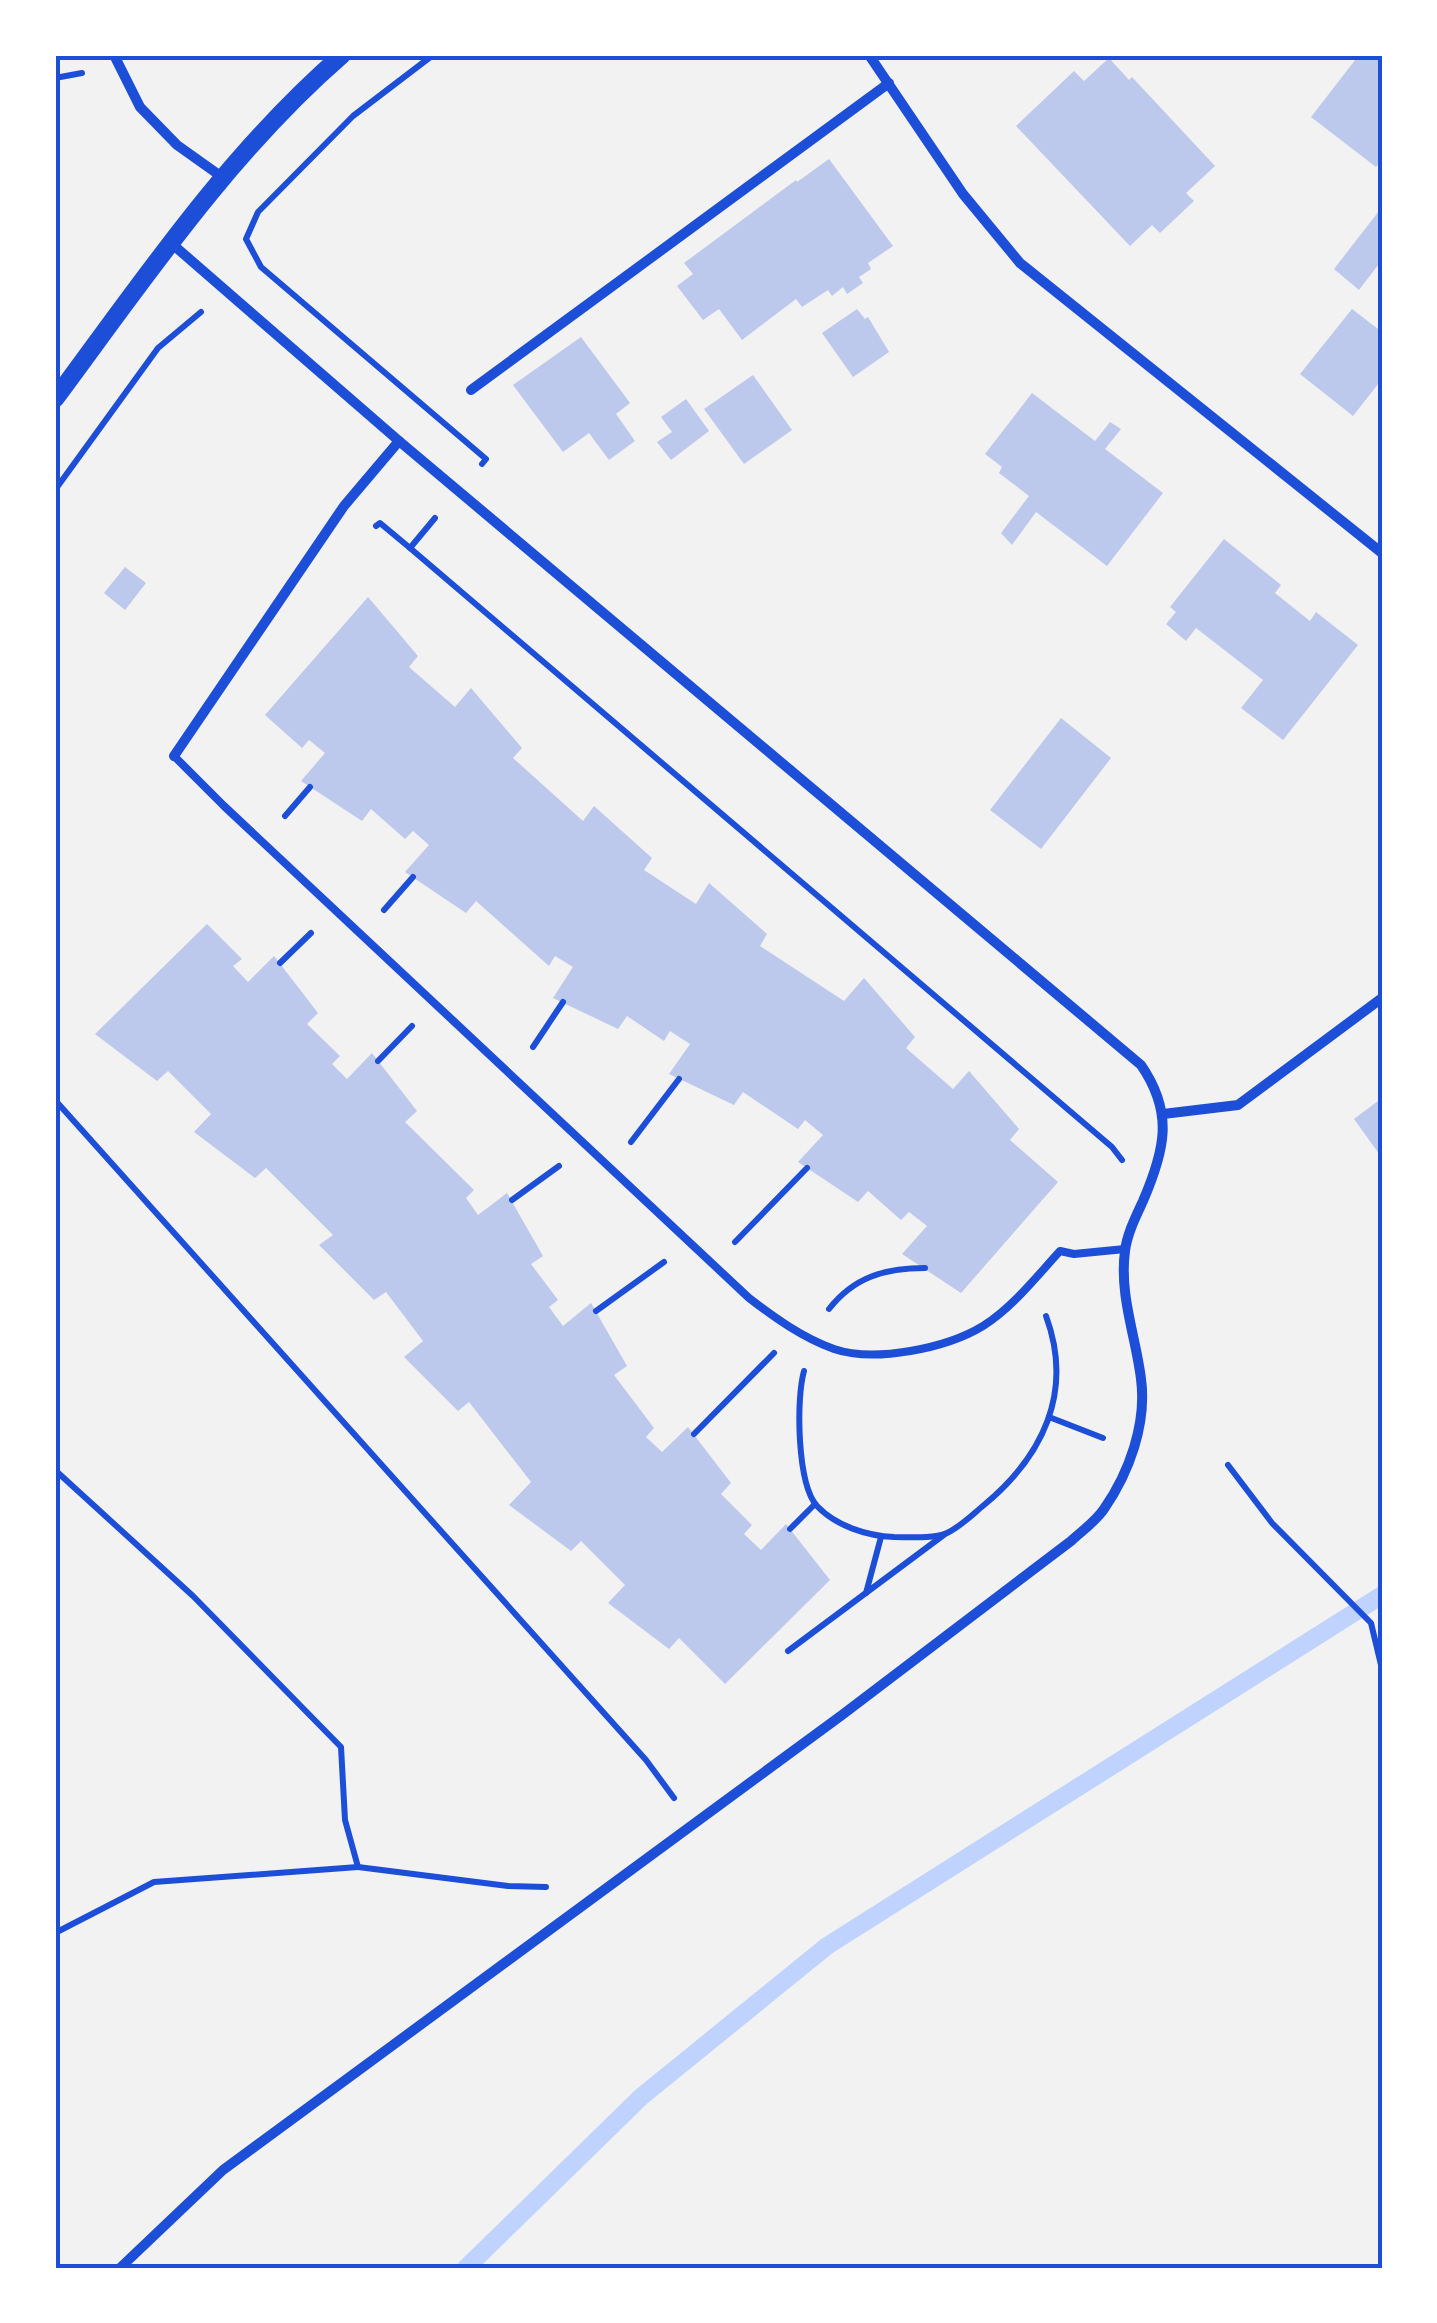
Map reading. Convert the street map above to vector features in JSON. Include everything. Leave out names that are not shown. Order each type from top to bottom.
[{"type":"street","points":[[114,55],[140,106],[178,145],[222,177]]},
{"type":"street","points":[[55,399],[222,177],[295,96],[342,55]]},
{"type":"street","points":[[869,55],[962,194],[1020,263],[1382,553]]},
{"type":"street","points":[[471,390],[889,83]]},
{"type":"street","points":[[120,2268],[223,2170],[1072,1541],[1102,1512],[1122,1476],[1139,1430],[1142,1383],[1126,1300],[1124,1249],[1162,1144],[1163,1114],[1157,1088],[1141,1064],[458,491],[171,243]]},
{"type":"street","points":[[174,756],[344,506],[400,441]]},
{"type":"street","points":[[1163,1114],[1238,1105],[1382,998]]},
{"type":"lane","points":[[174,756],[749,1298],[814,1340],[840,1351],[919,1350],[957,1339],[984,1326],[1060,1251],[1074,1254],[1124,1249]]},
{"type":"path","points":[[410,548],[486,459],[261,267],[246,239],[258,212],[352,116],[433,55]]},
{"type":"path","points":[[55,490],[158,348],[194,320],[250,247]]},
{"type":"path","points":[[400,441],[471,390]]},
{"type":"path","points":[[371,529],[380,523],[410,548],[1112,1147],[1146,1193]]},
{"type":"path","points":[[513,1078],[563,1002]]},
{"type":"path","points":[[378,1061],[434,1004]]},
{"type":"path","points":[[611,1169],[679,1079]]},
{"type":"path","points":[[55,1100],[646,1760],[693,1824]]},
{"type":"path","points":[[512,1200],[586,1146]]},
{"type":"path","points":[[713,1264],[807,1168]]},
{"type":"path","points":[[596,1311],[690,1242]]},
{"type":"path","points":[[924,1268],[900,1268],[855,1283],[822,1318],[801,1380],[799,1440],[814,1504],[842,1525],[881,1536],[946,1534]]},
{"type":"path","points":[[788,1651],[996,1495],[1024,1467],[1042,1440],[1058,1368],[1052,1331],[1030,1284]]},
{"type":"path","points":[[694,1434],[796,1330]]},
{"type":"path","points":[[1048,1417],[1132,1449]]},
{"type":"path","points":[[1228,1465],[1272,1522],[1371,1624],[1382,1668]]},
{"type":"path","points":[[55,1470],[193,1596],[341,1747],[345,1820],[358,1867]]},
{"type":"path","points":[[790,1529],[814,1504]]},
{"type":"path","points":[[866,1594],[881,1536]]},
{"type":"path","points":[[55,1933],[154,1882],[358,1867],[508,1886],[606,1887]]},
{"type":"building","points":[[1359,55],[1382,55],[1382,160],[1376,167],[1311,117]]},
{"type":"building","points":[[1109,58],[1129,80],[1132,77],[1215,166],[1186,193],[1194,201],[1160,233],[1152,225],[1130,246],[1016,126],[1074,71],[1084,81]]},
{"type":"building","points":[[829,159],[893,246],[868,263],[871,269],[859,277],[863,283],[847,294],[843,287],[832,296],[828,290],[802,307],[796,299],[742,340],[719,309],[703,320],[677,286],[693,274],[684,263]]},
{"type":"building","points":[[1379,211],[1382,260],[1359,290],[1334,269]]},
{"type":"building","points":[[857,309],[865,319],[868,317],[889,352],[853,377],[822,333]]},
{"type":"building","points":[[1352,309],[1382,332],[1382,379],[1353,416],[1300,374]]},
{"type":"building","points":[[581,337],[630,403],[616,414],[635,441],[609,460],[589,433],[563,452],[513,385]]},
{"type":"building","points":[[753,375],[792,430],[744,464],[704,409]]},
{"type":"building","points":[[1032,393],[1095,441],[1110,422],[1121,429],[1105,449],[1163,493],[1107,566],[1036,512],[1012,545],[1001,533],[1029,496],[999,473],[1002,467],[985,454]]},
{"type":"building","points":[[686,399],[709,431],[671,460],[657,442],[672,432],[661,417]]},
{"type":"building","points":[[1224,539],[1281,585],[1275,593],[1310,621],[1316,612],[1358,645],[1283,740],[1241,708],[1263,680],[1196,628],[1186,641],[1166,624],[1176,612],[1170,607]]},
{"type":"building","points":[[125,567],[146,583],[125,610],[104,593]]},
{"type":"building","points":[[368,597],[418,656],[409,667],[455,707],[471,688],[522,748],[513,758],[583,821],[594,806],[652,858],[644,870],[696,904],[709,883],[767,934],[760,946],[844,1001],[864,978],[915,1037],[906,1048],[953,1089],[969,1071],[1019,1129],[1010,1140],[1058,1182],[961,1293],[902,1254],[927,1226],[909,1212],[901,1220],[868,1191],[858,1202],[798,1162],[823,1135],[805,1120],[798,1129],[743,1092],[734,1105],[669,1074],[690,1044],[670,1031],[664,1041],[627,1016],[618,1029],[553,998],[573,967],[555,956],[549,966],[476,901],[466,913],[405,872],[429,845],[413,831],[405,839],[371,809],[362,821],[301,781],[325,753],[309,740],[302,748],[265,715]]},
{"type":"building","points":[[1061,718],[1111,758],[1041,849],[990,810]]},
{"type":"building","points":[[207,924],[242,959],[233,966],[248,982],[274,956],[318,1013],[307,1024],[340,1056],[332,1064],[347,1079],[372,1053],[417,1111],[405,1122],[474,1190],[466,1198],[478,1215],[507,1193],[543,1256],[531,1264],[558,1300],[549,1307],[563,1326],[591,1303],[627,1366],[614,1375],[654,1428],[646,1437],[662,1452],[688,1427],[731,1483],[721,1494],[752,1525],[744,1534],[761,1550],[786,1524],[830,1580],[725,1684],[679,1638],[669,1649],[608,1603],[625,1585],[581,1541],[571,1551],[509,1505],[531,1482],[469,1402],[458,1411],[404,1357],[423,1341],[386,1292],[374,1300],[319,1245],[333,1235],[266,1168],[255,1178],[194,1132],[211,1114],[168,1071],[157,1081],[95,1034]]},
{"type":"building","points":[[1382,1098],[1382,1158],[1354,1119]]},
{"type":"waterway","points":[[466,2268],[641,2097],[827,1946],[1382,1595]]}]
